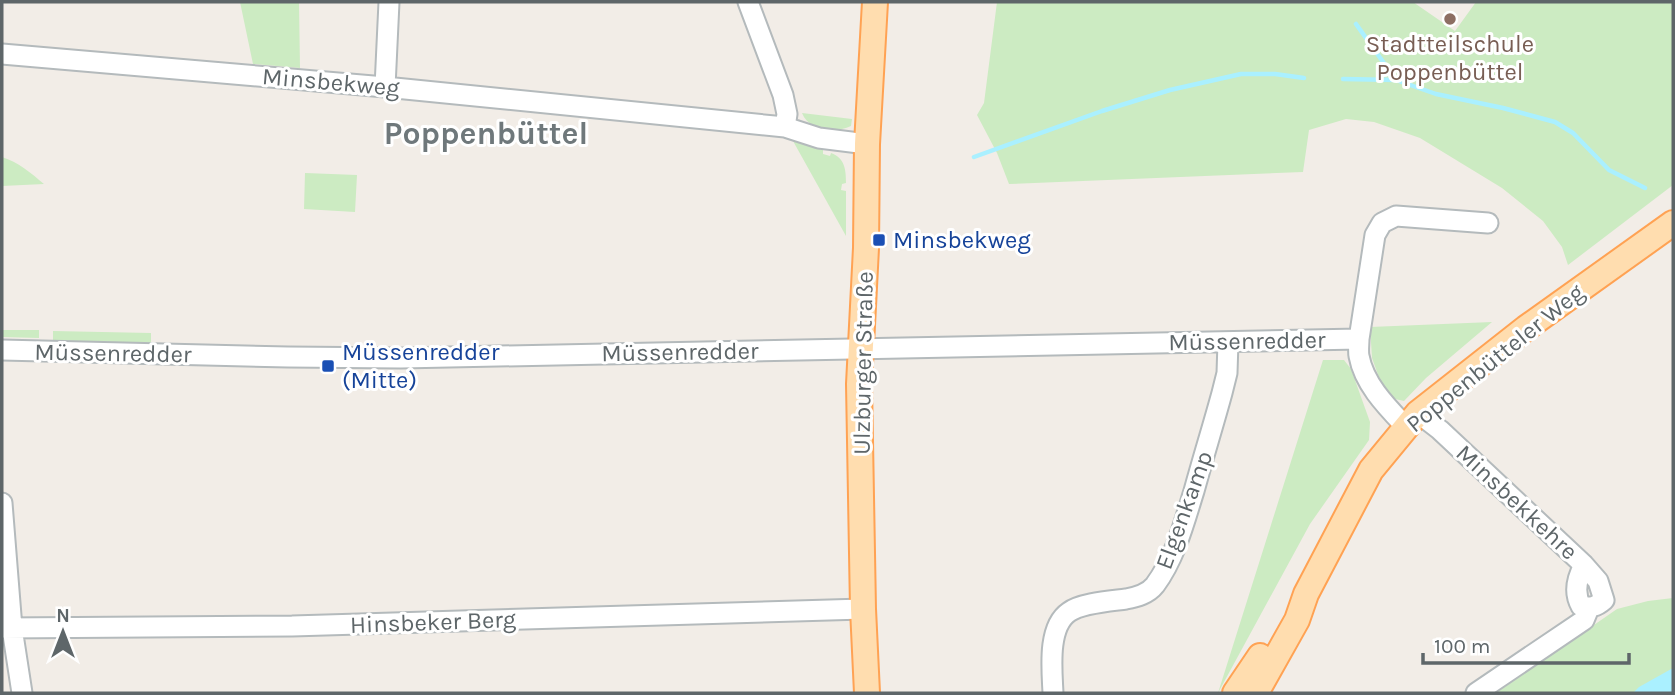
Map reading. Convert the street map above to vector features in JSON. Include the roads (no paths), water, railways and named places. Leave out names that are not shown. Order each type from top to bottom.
[{"type":"main road","name":"Ulzburger Straße","points":[[868,689],[863,609],[860,348],[875,2]]},
{"type":"main road","name":"Poppenbütteler Weg","points":[[1256,693],[1297,620],[1306,594],[1371,470],[1412,420],[1518,334],[1673,223]]},
{"type":"main road","name":"Poppenbütteler Weg","points":[[1236,693],[1269,641],[1306,594]]},
{"type":"street","points":[[385,87],[389,2]]},
{"type":"street","points":[[748,2],[783,95],[787,114],[785,127]]},
{"type":"street","name":"Minsbekweg","points":[[2,54],[385,87],[785,127],[818,138],[867,144]]},
{"type":"street","name":"Müssenredder","points":[[1412,420],[1385,405],[1367,378],[1358,355],[1375,235],[1382,223],[1396,216],[1488,223]]},
{"type":"street","name":"Müssenredder","points":[[2,350],[401,358],[1359,339]]},
{"type":"street","name":"Elgenkamp","points":[[1053,693],[1052,656],[1055,633],[1069,611],[1143,595],[1155,585],[1172,554],[1186,517],[1222,393],[1227,373],[1228,342]]},
{"type":"street","name":"Minsbekkehre","points":[[1412,420],[1440,430],[1584,565],[1578,578],[1578,599],[1581,606],[1589,608],[1584,620],[1476,693]]},
{"type":"street","points":[[2,503],[7,628],[22,693]]},
{"type":"street","name":"Hinsbeker Berg","points":[[7,628],[292,626],[863,609]]},
{"type":"water","points":[[1673,668],[1673,693],[1633,693],[1639,687]]},
{"type":"waterway","points":[[1356,24],[1396,80],[1436,94],[1555,122],[1573,133],[1609,170],[1645,188]]},
{"type":"waterway","points":[[974,157],[1102,111],[1170,90],[1241,74],[1275,74],[1304,78]]},
{"type":"waterway","points":[[1343,79],[1396,80]]},
{"type":"place","name":"Stadtteilschule Poppenbüttel","points":[[1450,19]]},
{"type":"place","name":"Minsbekweg","points":[[879,240]]},
{"type":"place","name":"Müssenredder (Mitte)","points":[[328,366]]},
{"type":"district","name":"Poppenbüttel","points":[[486,133]]}]
